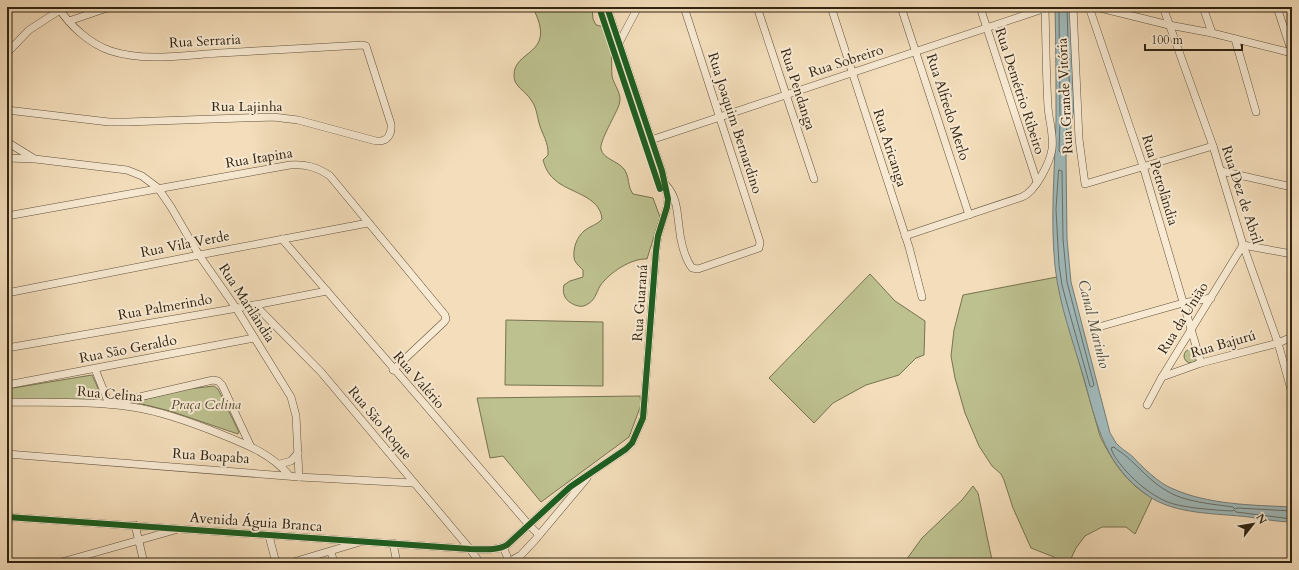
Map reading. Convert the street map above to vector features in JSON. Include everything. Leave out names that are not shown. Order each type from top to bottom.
[{"type":"street","points":[[69,21],[110,7]]},
{"type":"street","name":"Rua Guaraná","points":[[503,547],[529,526],[570,487],[632,444],[643,418],[656,251],[658,236],[667,207],[665,184],[607,7]]},
{"type":"street","points":[[619,44],[638,7]]},
{"type":"street","name":"Rua Joaquim Bernardino","points":[[665,184],[671,191],[676,201],[680,236],[692,268],[696,269],[742,255],[757,250],[760,246],[760,242],[684,7]]},
{"type":"street","name":"Rua Pendanga","points":[[757,7],[814,179]]},
{"type":"street","name":"Rua Aricanga","points":[[831,7],[905,236],[922,297]]},
{"type":"street","name":"Rua Alfredo Merlo","points":[[902,7],[969,215]]},
{"type":"street","name":"Rua Demétrio Ribeiro","points":[[980,7],[1037,182]]},
{"type":"street","name":"Rua Grande Vitória","points":[[1074,7],[1079,139],[1085,184],[1144,166]]},
{"type":"street","name":"Rua Petrolândia","points":[[1089,7],[1144,166],[1201,363]]},
{"type":"street","points":[[1096,7],[1292,53]]},
{"type":"street","name":"Rua Dez de Abril","points":[[1163,7],[1221,171],[1243,245],[1278,342],[1292,393]]},
{"type":"street","points":[[1204,7],[1212,33]]},
{"type":"street","points":[[1277,7],[1292,53]]},
{"type":"street","name":"Rua Sobreiro","points":[[651,140],[1047,8]]},
{"type":"street","name":"Rua Grande Vitória","points":[[905,236],[1025,196],[1037,182],[1049,160],[1052,145],[1048,109],[1047,8]]},
{"type":"street","points":[[7,53],[29,30],[59,9]]},
{"type":"street","name":"Rua Serraria","points":[[59,9],[87,38],[100,46],[112,51],[146,56],[162,57],[366,46]]},
{"type":"street","points":[[1235,39],[1256,112]]},
{"type":"street","name":"Rua Lajinha","points":[[7,110],[109,122],[273,117],[298,120],[382,141],[387,139],[390,135],[391,124],[366,46]]},
{"type":"street","points":[[7,142],[35,159]]},
{"type":"street","points":[[1144,166],[1212,146]]},
{"type":"street","name":"Rua Marilândia","points":[[7,158],[35,159],[127,170],[142,176],[158,188],[199,255],[236,308],[290,397],[296,416],[299,477]]},
{"type":"street","name":"Rua Itapina","points":[[7,216],[290,165],[308,165],[316,167],[330,176],[446,319],[393,370]]},
{"type":"street","points":[[1221,171],[1292,187]]},
{"type":"street","name":"Rua Vila Verde","points":[[7,293],[368,223]]},
{"type":"street","name":"Rua Valério","points":[[282,239],[393,370],[529,526],[539,535]]},
{"type":"street","points":[[1243,245],[1292,254]]},
{"type":"street","name":"Rua da União","points":[[1146,405],[1243,245]]},
{"type":"street","name":"Rua Palmerindo","points":[[7,348],[327,291]]},
{"type":"street","points":[[1095,328],[1183,303],[1211,298]]},
{"type":"street","name":"Rua São Roque","points":[[255,305],[321,372],[470,549],[480,563]]},
{"type":"street","name":"Rua Bajurú","points":[[1162,377],[1201,363],[1292,337]]},
{"type":"street","name":"Rua São Geraldo","points":[[7,385],[254,338]]},
{"type":"street","points":[[95,369],[109,404],[213,380],[218,381],[222,385],[250,445]]},
{"type":"street","name":"Rua Celina","points":[[7,402],[109,404],[145,410],[203,427],[250,445],[280,464],[289,475]]},
{"type":"street","points":[[280,464],[291,461],[298,452]]},
{"type":"street","name":"Rua Boapaba","points":[[7,454],[289,475],[299,477],[414,484]]},
{"type":"street","name":"Rua Guaraná","points":[[507,563],[520,555],[539,535],[584,481],[600,466]]},
{"type":"street","name":"Avenida Águia Branca","points":[[7,517],[470,549],[491,549],[503,547]]},
{"type":"street","points":[[135,525],[144,563]]},
{"type":"street","points":[[58,563],[179,529]]},
{"type":"street","points":[[269,536],[276,563]]},
{"type":"street","points":[[290,563],[364,541]]},
{"type":"street","points":[[393,543],[397,563]]},
{"type":"street","points":[[503,547],[507,556],[507,563]]},
{"type":"street","points":[[331,552],[334,563]]},
{"type":"street","points":[[520,555],[523,563]]},
{"type":"green space","points":[[542,7],[592,7],[593,19],[596,25],[606,30],[608,33],[610,37],[612,76],[620,97],[620,101],[601,145],[601,149],[608,158],[624,169],[633,194],[653,198],[660,217],[647,259],[634,261],[615,271],[600,286],[595,297],[583,306],[574,305],[565,297],[564,285],[570,281],[583,277],[583,270],[574,259],[575,246],[577,239],[586,229],[598,223],[602,219],[600,211],[590,199],[560,184],[548,173],[543,160],[548,155],[547,146],[533,102],[518,86],[514,76],[516,67],[520,61],[538,44],[540,25],[534,10]]},
{"type":"green space","points":[[870,274],[895,301],[925,321],[924,355],[916,358],[899,375],[866,385],[833,403],[814,423],[769,378]]},
{"type":"green space","points":[[1057,277],[1063,305],[1100,436],[1121,471],[1135,486],[1152,498],[1135,534],[1126,527],[1102,527],[1085,536],[1076,548],[1069,563],[1061,563],[1054,557],[1031,548],[1013,508],[1004,480],[1001,474],[992,466],[979,446],[965,413],[955,378],[951,356],[954,330],[963,295]]},
{"type":"green space","points":[[506,320],[603,322],[603,386],[505,385]]},
{"type":"green space","points":[[1191,349],[1196,351],[1198,356],[1196,361],[1191,363],[1186,361],[1184,356],[1186,351]]},
{"type":"green space","points":[[92,375],[99,391],[96,400],[7,400],[7,389]]},
{"type":"green space","name":"Praça Celina","points":[[214,386],[218,389],[239,432],[238,434],[170,411],[134,402],[188,389]]},
{"type":"green space","points":[[640,396],[641,405],[629,437],[541,502],[503,456],[490,458],[477,398]]},
{"type":"green space","points":[[973,486],[978,493],[992,560],[994,563],[904,563],[922,538],[962,500]]},
{"type":"water","points":[[1055,7],[1070,7],[1074,108],[1066,157],[1067,239],[1071,282],[1110,433],[1116,443],[1156,479],[1166,486],[1185,494],[1215,501],[1246,505],[1292,507],[1292,522],[1196,512],[1183,510],[1158,502],[1133,484],[1122,471],[1105,444],[1094,415],[1067,324],[1055,266],[1053,211],[1056,120]]},
{"type":"cycle path","points":[[599,7],[660,189]]},
{"type":"cycle path","points":[[7,517],[470,549],[494,549],[507,545],[570,487],[626,449],[632,443],[643,418],[656,251],[658,236],[668,199],[662,171],[607,7]]},
{"type":"water label","name":"Canal Marinho","points":[[1094,324]]}]
